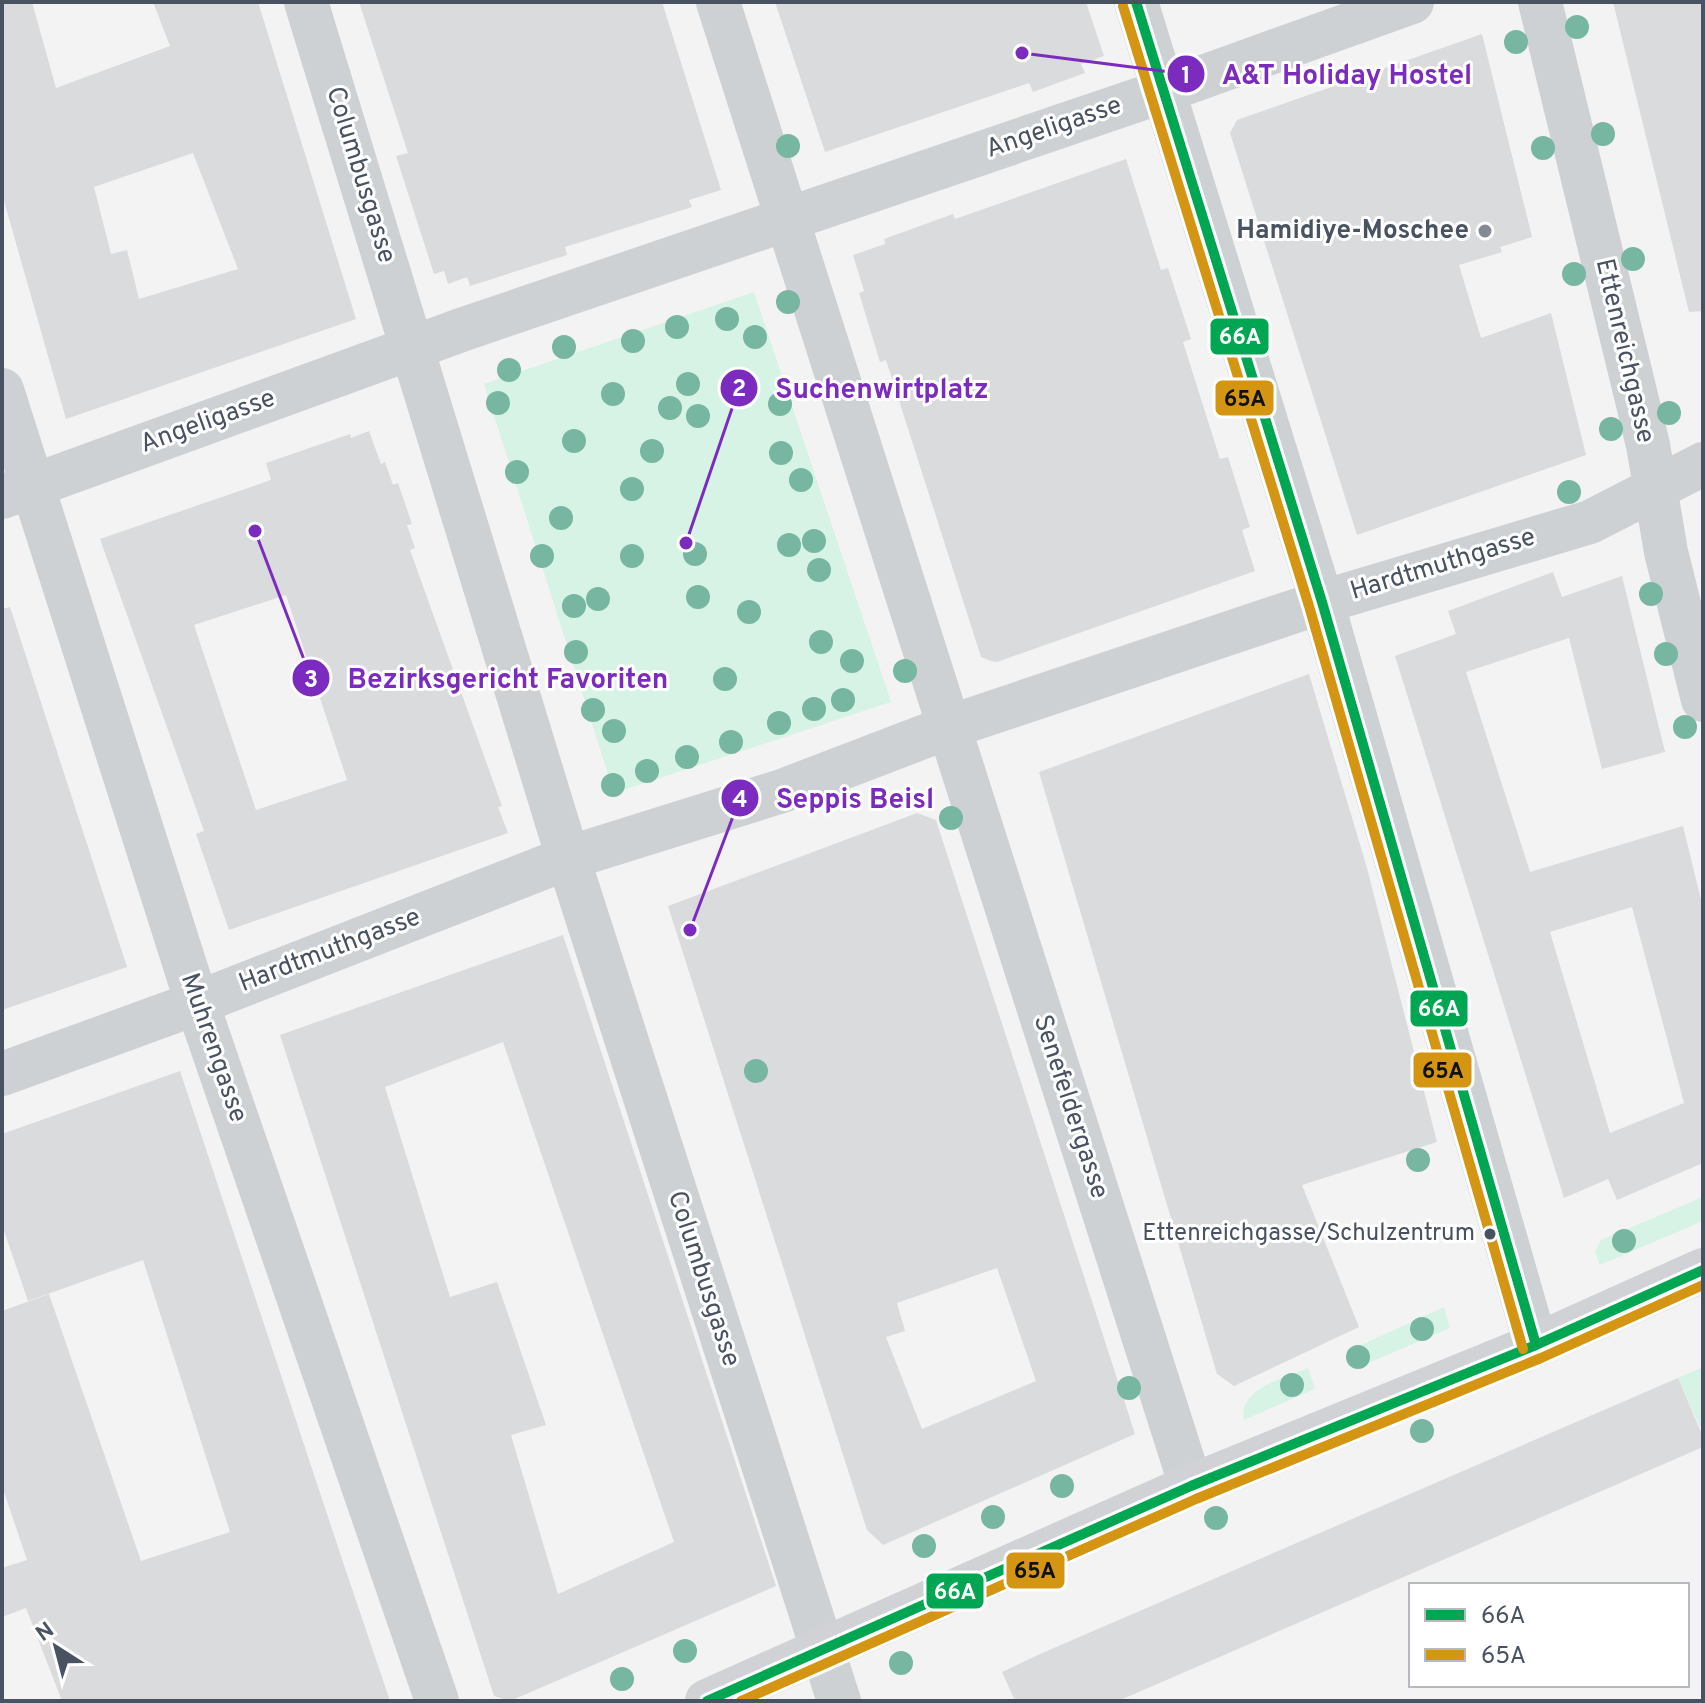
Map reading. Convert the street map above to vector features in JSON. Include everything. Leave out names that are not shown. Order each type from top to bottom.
[{"type":"street","name":"Columbusgasse","points":[[306,2],[568,858],[839,1701]]},
{"type":"street","points":[[718,2],[785,218]]},
{"type":"street","points":[[1136,2],[1322,602],[1536,1345]]},
{"type":"street","name":"Angeligasse","points":[[16,492],[413,347],[1164,91],[1412,2]]},
{"type":"street","name":"Ettenreichgasse","points":[[1540,2],[1648,445],[1666,552],[1703,700]]},
{"type":"street","name":"Senefeldergasse","points":[[785,218],[1191,1486]]},
{"type":"street","name":"Muhrengasse","points":[[2,390],[16,492],[197,1003],[437,1701]]},
{"type":"street","name":"Hardtmuthgasse","points":[[2,1074],[197,1003],[568,858],[782,791],[949,727],[1322,602],[1590,522],[1703,464]]},
{"type":"street","points":[[707,1701],[1191,1486],[1536,1345],[1703,1270]]},
{"type":"green space","points":[[754,292],[891,702],[614,793],[484,384]]},
{"type":"green space","points":[[1703,1197],[1703,1221],[1600,1265],[1595,1252],[1601,1240]]},
{"type":"green space","points":[[1444,1307],[1450,1328],[1357,1368],[1348,1351]]},
{"type":"green space","points":[[1703,1367],[1703,1426],[1700,1427],[1678,1378]]},
{"type":"green space","points":[[1308,1368],[1315,1389],[1244,1420],[1244,1409],[1256,1392],[1276,1380]]},
{"type":"building","points":[[2,2],[32,2],[56,88],[170,46],[153,2],[258,2],[356,319],[66,419],[2,194]],"holes":[[[193,153],[238,269],[139,299],[127,250],[111,254],[94,187]]]},
{"type":"building","points":[[359,2],[662,2],[721,190],[689,200],[692,207],[565,247],[567,255],[470,286],[467,277],[448,284],[444,271],[434,274],[396,156],[408,153]]},
{"type":"building","points":[[775,2],[1086,2],[1104,56],[1081,64],[1085,73],[1033,92],[1029,83],[825,152]]},
{"type":"building","points":[[1613,2],[1703,2],[1703,311],[1689,312]]},
{"type":"building","points":[[1482,34],[1532,237],[1500,247],[1502,252],[1459,265],[1481,338],[1551,313],[1586,455],[1357,535],[1230,133],[1237,120]]},
{"type":"building","points":[[1126,159],[1161,270],[1168,268],[1191,339],[1183,342],[1220,459],[1228,457],[1250,527],[1242,530],[1255,571],[997,662],[991,661],[981,657],[886,360],[880,362],[859,293],[864,291],[853,255],[885,244],[884,239],[953,214],[955,219]]},
{"type":"building","points":[[369,431],[381,464],[385,462],[393,485],[398,483],[412,524],[407,525],[415,548],[410,550],[502,806],[498,807],[508,833],[229,930],[196,834],[204,831],[100,539],[271,480],[266,463],[350,434],[351,438]],"holes":[[[286,595],[347,780],[256,810],[194,625]]]},
{"type":"building","points":[[1553,572],[1562,597],[1622,576],[1665,752],[1602,769],[1569,638],[1466,672],[1530,872],[1683,826],[1703,908],[1703,1163],[1617,1200],[1608,1179],[1564,1198],[1395,656],[1456,634],[1448,611]],"holes":[[[1632,907],[1684,1103],[1610,1133],[1550,932]]]},
{"type":"building","points":[[10,607],[127,967],[2,1010],[2,609]]},
{"type":"building","points":[[1309,674],[1367,868],[1437,1142],[1302,1185],[1359,1327],[1234,1386],[1217,1374],[1039,772]]},
{"type":"building","points":[[917,813],[936,820],[1135,1434],[883,1545],[867,1530],[668,906]],"holes":[[[997,1268],[1036,1381],[922,1429],[886,1337],[905,1331],[897,1303]]]},
{"type":"building","points":[[563,935],[776,1586],[510,1701],[494,1696],[280,1035]],"holes":[[[503,1042],[674,1542],[558,1594],[511,1435],[546,1425],[497,1282],[450,1297],[385,1087]]]},
{"type":"building","points":[[180,1071],[390,1701],[62,1701],[26,1608],[2,1617],[2,1568],[27,1560],[2,1486],[2,1311],[49,1294],[141,1561],[230,1532],[143,1260],[28,1301],[2,1225],[2,1134]]},
{"type":"building","points":[[1678,1378],[1703,1437],[1703,1447],[1118,1701],[1015,1701],[1002,1672]]},
{"type":"transit line","name":"66A","points":[[1136,2],[1322,602],[1536,1345]]},
{"type":"transit line","name":"65A","points":[[1123,6],[1309,606],[1523,1349]]},
{"type":"transit line","name":"66A","points":[[707,1701],[1191,1486],[1536,1345],[1703,1270]]},
{"type":"transit line","name":"65A","points":[[741,1701],[1196,1499],[1541,1358],[1703,1285]]},
{"type":"place","name":"A&T Holiday Hostel","points":[[1022,53]]},
{"type":"place","name":"Hamidiye-Moschee","points":[[1485,231]]},
{"type":"place","name":"Bezirksgericht Favoriten","points":[[255,531]]},
{"type":"place","name":"Suchenwirtplatz","points":[[686,543]]},
{"type":"place","name":"Seppis Beisl","points":[[690,930]]},
{"type":"place","name":"Ettenreichgasse/Schulzentrum","points":[[1490,1234]]}]
